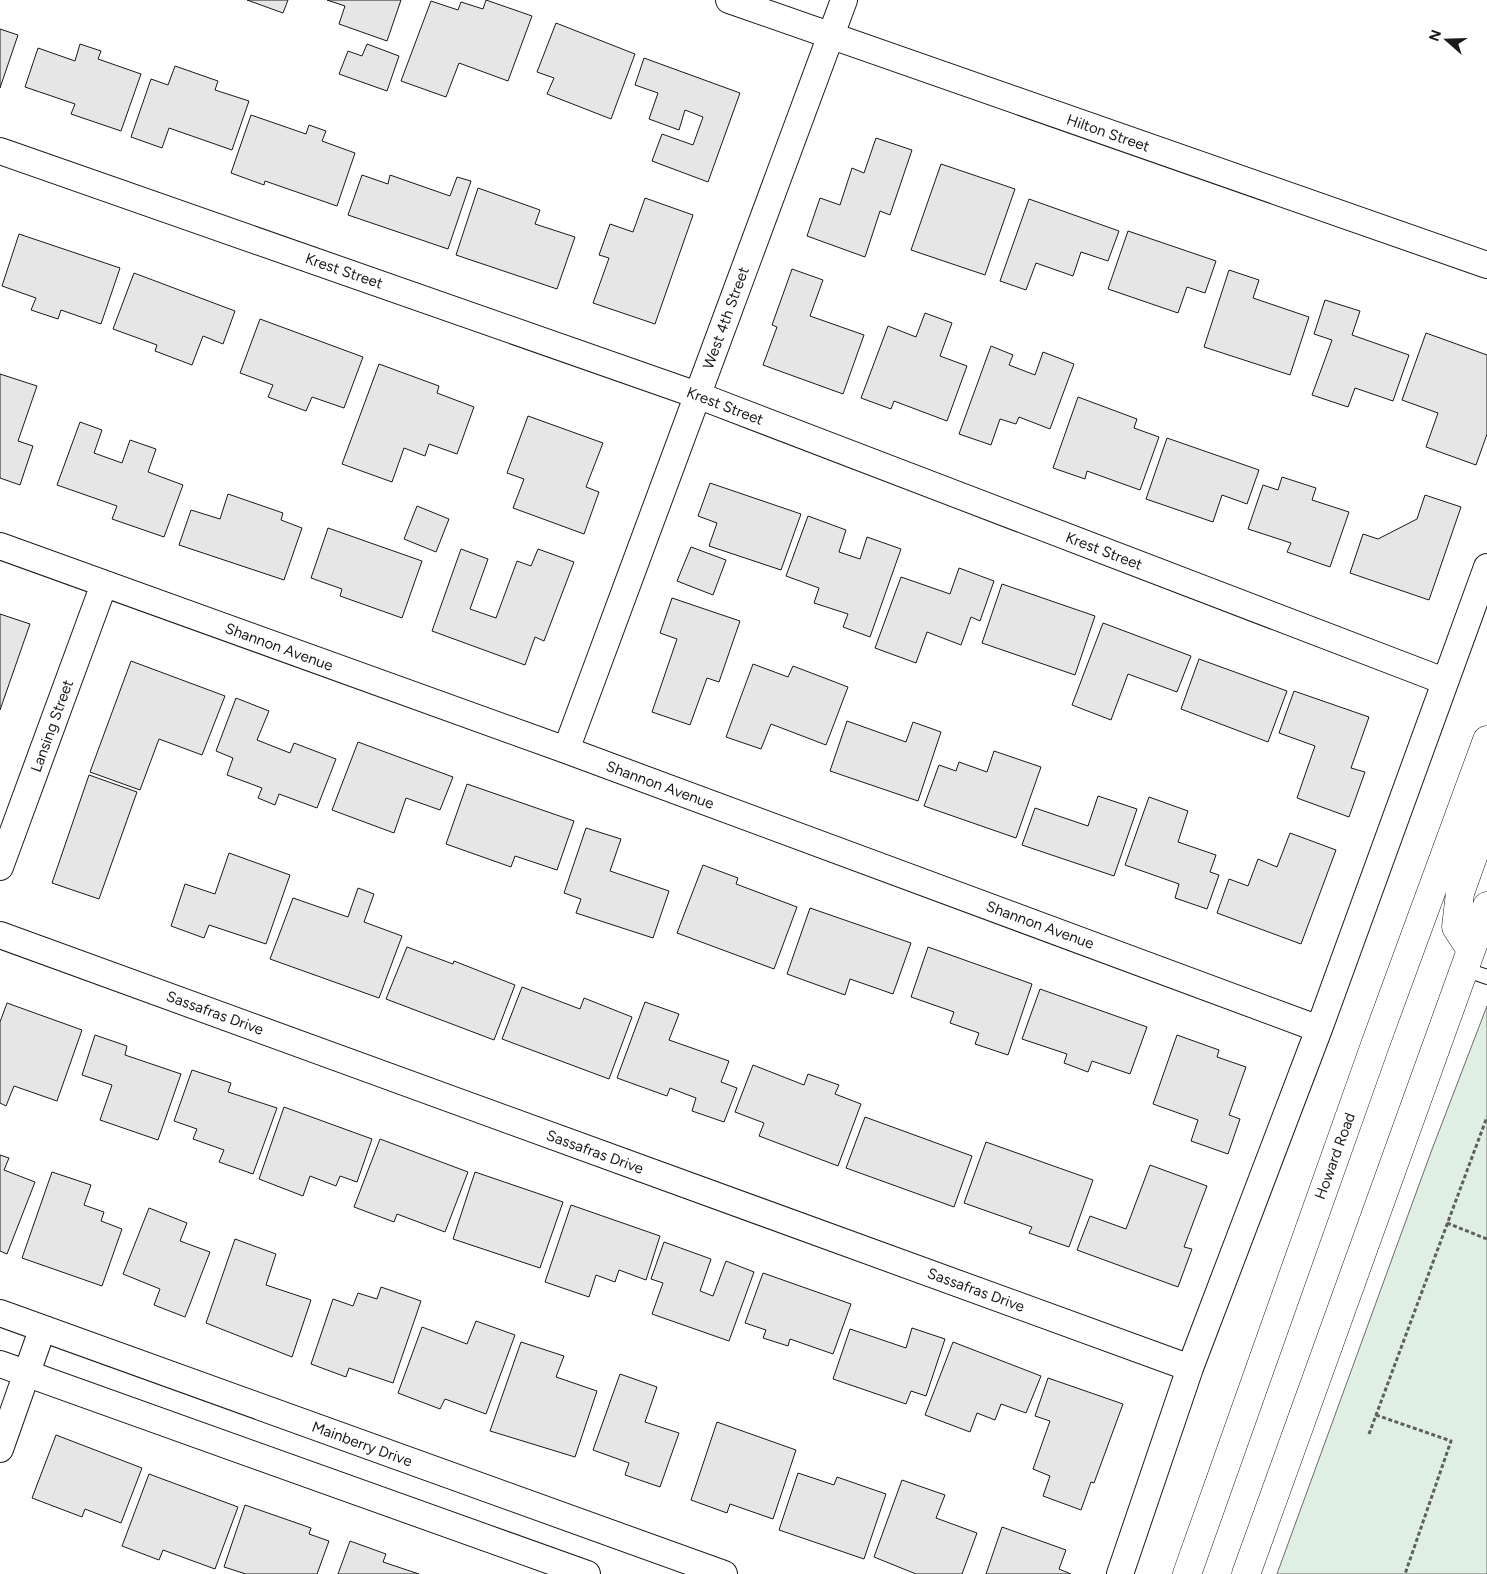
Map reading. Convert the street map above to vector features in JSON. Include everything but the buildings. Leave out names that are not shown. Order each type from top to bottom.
[{"type":"main road","points":[[1474,966],[1456,927],[1460,893],[1480,837],[1484,749]]},
{"type":"main road","name":"Howard Road","points":[[1187,1574],[1369,1060],[1484,749]]},
{"type":"main road","points":[[1246,1574],[1474,966],[1487,906]]},
{"type":"street","name":"Hilton Street","points":[[729,0],[1487,265]]},
{"type":"street","name":"West 4th Street","points":[[566,750],[844,0]]},
{"type":"street","name":"Krest Street","points":[[0,151],[697,395],[1444,681]]},
{"type":"street","name":"Shannon Avenue","points":[[0,546],[566,750],[1319,1029]]},
{"type":"street","points":[[1120,1574],[1190,1368],[1319,1029],[1487,567]]},
{"type":"street","name":"Lansing Street","points":[[0,867],[104,584]]},
{"type":"street","name":"Sassafras Drive","points":[[0,935],[1190,1368]]},
{"type":"street","name":"Mainberry Drive","points":[[0,1313],[42,1330],[724,1574]]},
{"type":"street","points":[[0,1449],[42,1330]]},
{"type":"street","points":[[0,1364],[587,1574]]},
{"type":"path","points":[[1369,1434],[1487,1117]]},
{"type":"path","points":[[1447,1223],[1487,1239]]},
{"type":"path","points":[[1376,1414],[1451,1441],[1406,1574]]},
{"type":"green space","points":[[1487,1006],[1487,1574],[1277,1574],[1431,1152]]}]
